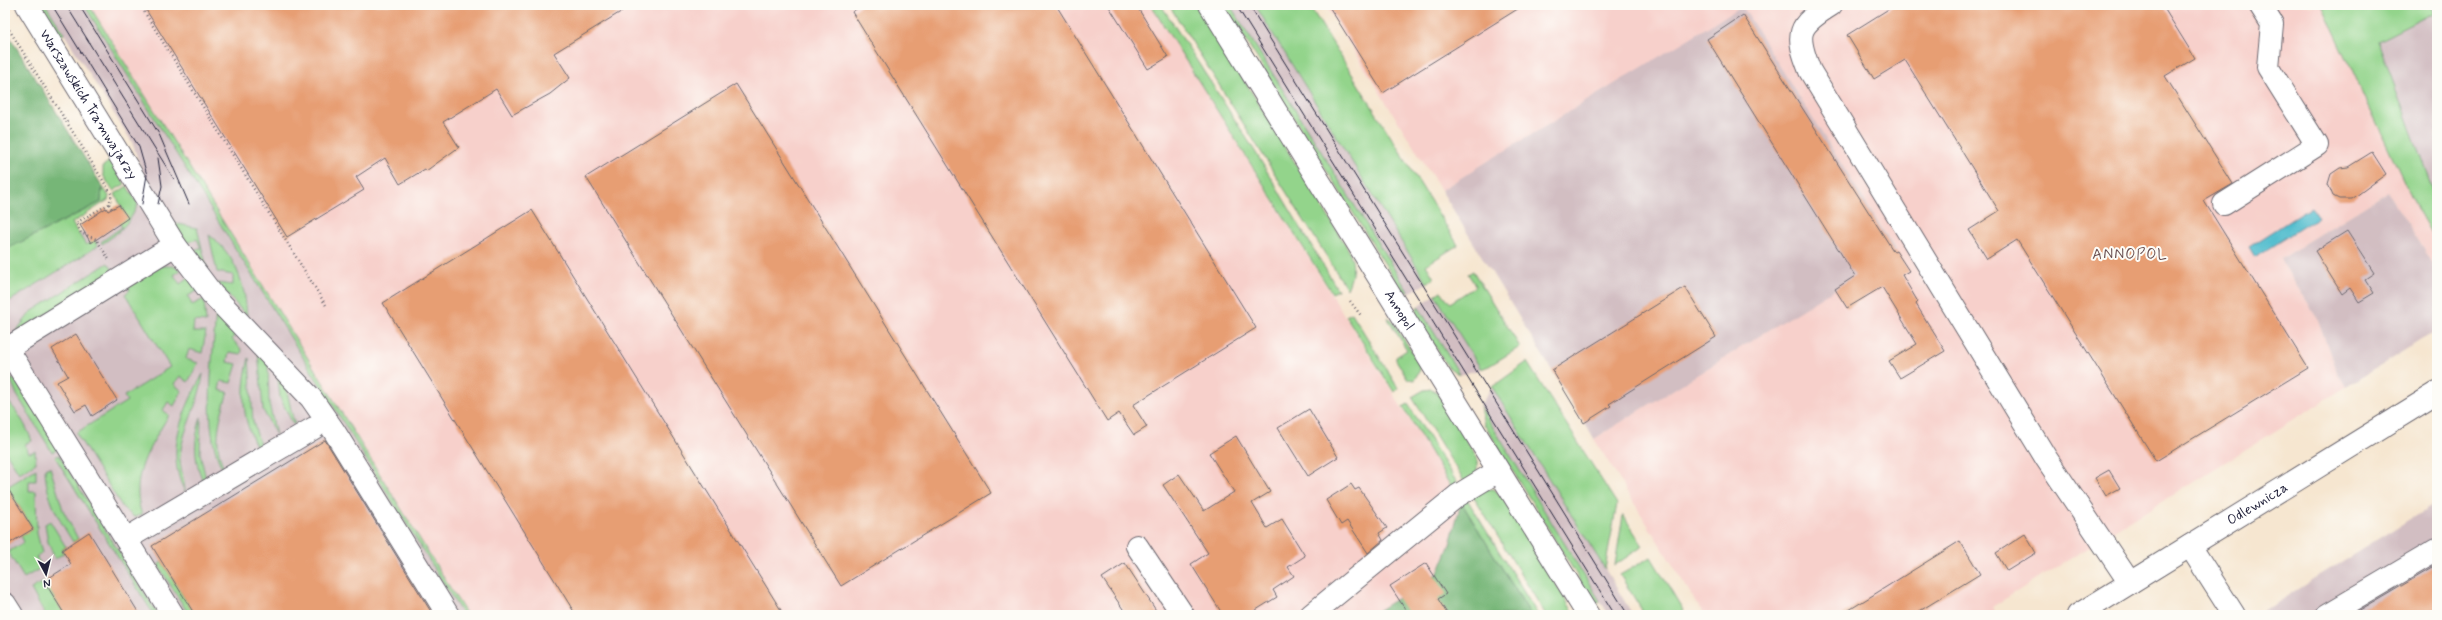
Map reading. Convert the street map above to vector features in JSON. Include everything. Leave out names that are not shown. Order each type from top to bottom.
[{"type":"street","name":"Warszawskich Tramwajarzy","points":[[26,5],[175,245],[212,294],[311,398],[334,431],[448,615]]},
{"type":"street","name":"Annopol","points":[[1210,5],[1588,615]]},
{"type":"street","points":[[1831,5],[1809,19],[1801,32],[1802,51],[1810,71],[2046,458],[2130,583]]},
{"type":"street","points":[[2224,204],[2318,145],[2268,67],[2272,24],[2260,5]]},
{"type":"street","points":[[173,615],[6,349],[175,245]]},
{"type":"street","name":"Odlewnicza","points":[[2078,615],[2437,392]]},
{"type":"street","points":[[126,539],[314,428]]},
{"type":"street","points":[[1311,615],[1457,496],[1498,471]]},
{"type":"street","points":[[1137,546],[1182,615]]},
{"type":"street","points":[[2190,546],[2234,615]]},
{"type":"street","points":[[2327,615],[2437,550]]},
{"type":"street","points":[[5,604],[12,615]]},
{"type":"path","points":[[140,5],[327,307]]},
{"type":"path","points":[[5,23],[112,194],[109,204],[76,223],[81,232],[96,239],[121,278]]},
{"type":"path","points":[[109,204],[112,209]]},
{"type":"path","points":[[1350,301],[1362,317]]},
{"type":"shaded area","points":[[46,5],[84,5],[201,194],[205,192],[467,615],[5,615],[5,250],[57,224],[79,234],[84,231],[80,225],[106,208],[109,211],[119,205],[122,209],[142,171],[132,142]]},
{"type":"shaded area","points":[[89,5],[1151,5],[1531,615],[467,615]]},
{"type":"shaded area","points":[[1230,5],[1255,5],[1427,283],[1409,293]]},
{"type":"shaded area","points":[[1325,5],[2322,5],[2414,203],[2437,244],[2437,270],[2388,192],[2280,259],[2318,320],[2336,370],[2346,387],[1992,607],[1996,613],[1993,615],[1704,615],[1594,439],[1896,250],[1742,7],[1441,190]]},
{"type":"shaded area","points":[[2431,5],[2437,5],[2437,201],[2378,41],[2435,12]]},
{"type":"shaded area","points":[[1742,6],[1896,251],[1594,439],[1441,190]]},
{"type":"shaded area","points":[[2388,192],[2437,270],[2437,330],[2346,387],[2336,370],[2318,320],[2280,259]]},
{"type":"shaded area","points":[[1435,295],[1481,369],[1460,375],[1418,306]]},
{"type":"shaded area","points":[[1492,387],[1633,615],[1609,615],[1480,406]]},
{"type":"shaded area","points":[[2437,502],[2437,615],[2256,615]]},
{"type":"green space","points":[[38,5],[46,5],[64,34],[58,37]]},
{"type":"green space","points":[[84,5],[89,5],[467,615],[463,615]]},
{"type":"green space","points":[[1155,5],[1161,5],[1253,148],[1338,290],[1332,293],[1152,7]]},
{"type":"green space","points":[[1169,5],[1198,5],[1350,252],[1353,268],[1347,289]]},
{"type":"green space","points":[[1224,5],[1230,5],[1409,293],[1401,290]]},
{"type":"green space","points":[[1255,5],[1309,5],[1458,245],[1426,265],[1434,278],[1427,283]]},
{"type":"green space","points":[[2322,5],[2431,5],[2435,12],[2378,41],[2437,201],[2437,244],[2414,203]]},
{"type":"green space","points":[[5,29],[102,186],[101,202],[7,249],[7,203],[5,197]]},
{"type":"green space","points":[[111,160],[125,184],[113,191],[103,175],[103,166]]},
{"type":"green space","points":[[102,186],[109,196],[108,200],[72,223],[86,245],[95,240],[98,246],[5,304],[5,197],[7,203],[57,224],[101,202]]},
{"type":"green space","points":[[127,186],[138,204],[128,222],[102,244],[101,242],[122,227],[119,223],[127,218],[115,194]]},
{"type":"green space","points":[[174,223],[197,228],[208,272],[193,252],[201,248],[197,239],[187,243]]},
{"type":"green space","points":[[209,235],[226,252],[237,271],[244,293],[247,316],[217,283],[233,285],[233,275],[217,272]]},
{"type":"green space","points":[[108,263],[115,273],[13,335],[31,312]]},
{"type":"green space","points":[[159,266],[173,266],[181,270],[174,275],[180,284],[189,277],[199,290],[188,296],[192,305],[204,299],[206,322],[194,321],[193,332],[206,332],[202,353],[189,349],[186,359],[198,363],[188,382],[180,376],[174,384],[182,391],[174,406],[168,402],[163,410],[169,415],[149,450],[140,475],[138,487],[142,515],[134,517],[123,508],[76,433],[127,401],[124,396],[170,367],[125,294],[130,290],[127,285]]},
{"type":"green space","points":[[1473,271],[1520,347],[1489,366],[1481,369],[1435,295],[1441,291],[1450,303],[1476,286],[1468,274]]},
{"type":"green space","points":[[1418,306],[1460,375],[1448,367],[1415,314]]},
{"type":"green space","points":[[216,308],[238,331],[232,339],[242,350],[241,354],[229,352],[227,362],[237,364],[231,383],[221,381],[219,390],[228,392],[218,430],[218,449],[224,468],[222,468],[216,452],[210,412],[211,369]]},
{"type":"green space","points":[[1352,313],[1398,388],[1394,392],[1346,316]]},
{"type":"green space","points":[[1387,317],[1392,320],[1419,363],[1420,370],[1414,380],[1408,379],[1396,360],[1396,357],[1407,350]]},
{"type":"green space","points":[[258,351],[268,361],[269,403],[276,435],[263,410]]},
{"type":"green space","points":[[249,358],[253,421],[260,445],[257,447],[248,426],[244,404],[246,370]]},
{"type":"green space","points":[[1527,362],[1617,504],[1605,569],[1492,387]]},
{"type":"green space","points":[[277,370],[284,381],[295,424],[293,424],[280,398]]},
{"type":"green space","points":[[203,374],[199,395],[184,435],[180,456],[185,492],[179,477],[176,462],[176,447],[183,417]]},
{"type":"green space","points":[[10,378],[16,381],[60,448],[52,452],[17,395]]},
{"type":"green space","points":[[1431,389],[1437,392],[1477,457],[1477,472],[1465,483],[1412,397],[1424,390]]},
{"type":"green space","points":[[5,398],[17,413],[30,435],[32,441],[25,444],[29,453],[35,451],[36,463],[19,473],[5,451]]},
{"type":"green space","points":[[1408,404],[1459,486],[1453,490],[1403,407]]},
{"type":"green space","points":[[1480,406],[1600,601],[1593,605],[1576,574],[1484,424]]},
{"type":"green space","points":[[201,417],[200,453],[206,479],[203,481],[197,465],[196,457],[197,433]]},
{"type":"green space","points":[[59,455],[158,615],[154,615],[55,457]]},
{"type":"green space","points":[[50,467],[63,510],[78,539],[73,542],[62,525],[50,499],[45,469]]},
{"type":"green space","points":[[36,469],[36,481],[29,481],[29,491],[36,491],[37,533],[42,553],[36,557],[43,567],[24,578],[8,552],[24,542],[21,536],[33,529],[7,487]]},
{"type":"green space","points":[[1484,489],[1493,489],[1501,495],[1575,615],[1546,615],[1473,496]]},
{"type":"green space","points":[[1467,499],[1538,615],[1531,615],[1461,502]]},
{"type":"green space","points":[[1461,502],[1531,615],[1371,615],[1438,573],[1450,544]]},
{"type":"green space","points":[[1623,515],[1643,546],[1615,565]]},
{"type":"green space","points":[[50,521],[66,547],[62,550],[64,553],[55,559],[48,542],[45,524]]},
{"type":"green space","points":[[1651,557],[1686,615],[1645,615],[1620,575]]},
{"type":"green space","points":[[162,562],[195,615],[189,615],[158,565]]},
{"type":"green space","points":[[44,581],[65,615],[45,615],[31,589]]},
{"type":"water","points":[[2311,207],[2318,217],[2255,257],[2249,247]]},
{"type":"building","points":[[143,5],[632,5],[554,53],[570,78],[550,94],[512,115],[496,89],[443,122],[459,147],[426,171],[425,169],[400,184],[385,158],[356,177],[364,190],[287,237]]},
{"type":"building","points":[[862,5],[1056,5],[1256,328],[1133,405],[1147,427],[1134,435],[1119,413],[1107,421],[852,12]]},
{"type":"building","points":[[1108,5],[1136,5],[1168,57],[1148,69]]},
{"type":"building","points":[[1328,5],[1524,5],[1383,93]]},
{"type":"building","points":[[1895,5],[2162,5],[2195,58],[2165,76],[2233,184],[2204,201],[2308,368],[2156,461],[2017,240],[1987,259],[1969,230],[1999,211],[1905,60],[1874,79],[1847,35]]},
{"type":"building","points":[[1743,15],[1894,252],[1896,251],[1909,271],[1902,275],[1918,302],[1916,304],[1945,351],[1900,378],[1889,361],[1917,344],[1882,287],[1847,308],[1835,289],[1855,276],[1707,39]]},
{"type":"building","points":[[736,84],[991,493],[841,586],[586,177]]},
{"type":"building","points":[[2372,152],[2386,174],[2352,199],[2339,199],[2333,196],[2328,184],[2331,174],[2340,168],[2348,167]]},
{"type":"building","points":[[119,205],[128,218],[91,243],[80,225],[106,208],[108,211]]},
{"type":"building","points":[[532,210],[784,615],[576,615],[383,303]]},
{"type":"building","points":[[2347,231],[2374,273],[2365,279],[2374,293],[2359,302],[2350,288],[2342,294],[2315,251]]},
{"type":"building","points":[[1685,287],[1716,337],[1609,404],[1611,406],[1584,423],[1552,370]]},
{"type":"building","points":[[76,334],[117,400],[92,416],[86,405],[75,411],[57,382],[68,376],[52,349]]},
{"type":"building","points":[[1309,409],[1338,457],[1308,476],[1278,428]]},
{"type":"building","points":[[1236,436],[1270,492],[1252,503],[1267,528],[1282,519],[1305,556],[1288,567],[1294,576],[1273,590],[1277,597],[1248,615],[1223,615],[1191,564],[1208,553],[1163,485],[1179,474],[1204,511],[1234,492],[1209,453]]},
{"type":"building","points":[[325,440],[433,615],[195,615],[152,546]]},
{"type":"building","points":[[2109,470],[2120,488],[2106,496],[2095,478]]},
{"type":"building","points":[[5,484],[33,529],[5,546]]},
{"type":"building","points":[[1351,484],[1355,490],[1359,488],[1387,528],[1379,533],[1383,540],[1368,553],[1347,521],[1341,525],[1326,500]]},
{"type":"building","points":[[89,532],[140,615],[65,615],[44,581],[71,564],[62,550]]},
{"type":"building","points":[[2025,534],[2036,553],[2007,571],[1996,553]]},
{"type":"building","points":[[1960,541],[1980,574],[1913,615],[1841,615]]},
{"type":"building","points":[[1125,563],[1159,615],[1127,615],[1102,578]]},
{"type":"building","points":[[1426,563],[1446,594],[1438,599],[1448,615],[1409,615],[1390,586]]},
{"type":"building","points":[[2437,565],[2437,615],[2352,615]]},
{"type":"tram line","points":[[52,5],[139,147],[147,175],[142,204]]},
{"type":"tram line","points":[[66,5],[89,42]]},
{"type":"tram line","points":[[79,5],[159,134],[189,204]]},
{"type":"tram line","points":[[1236,5],[1615,615]]},
{"type":"tram line","points":[[1249,5],[1628,615]]},
{"type":"tram line","points":[[86,38],[174,179]]},
{"type":"tram line","points":[[158,158],[162,186],[158,204]]},
{"type":"district","name":"ANNOPOL","points":[[2130,255]]}]
